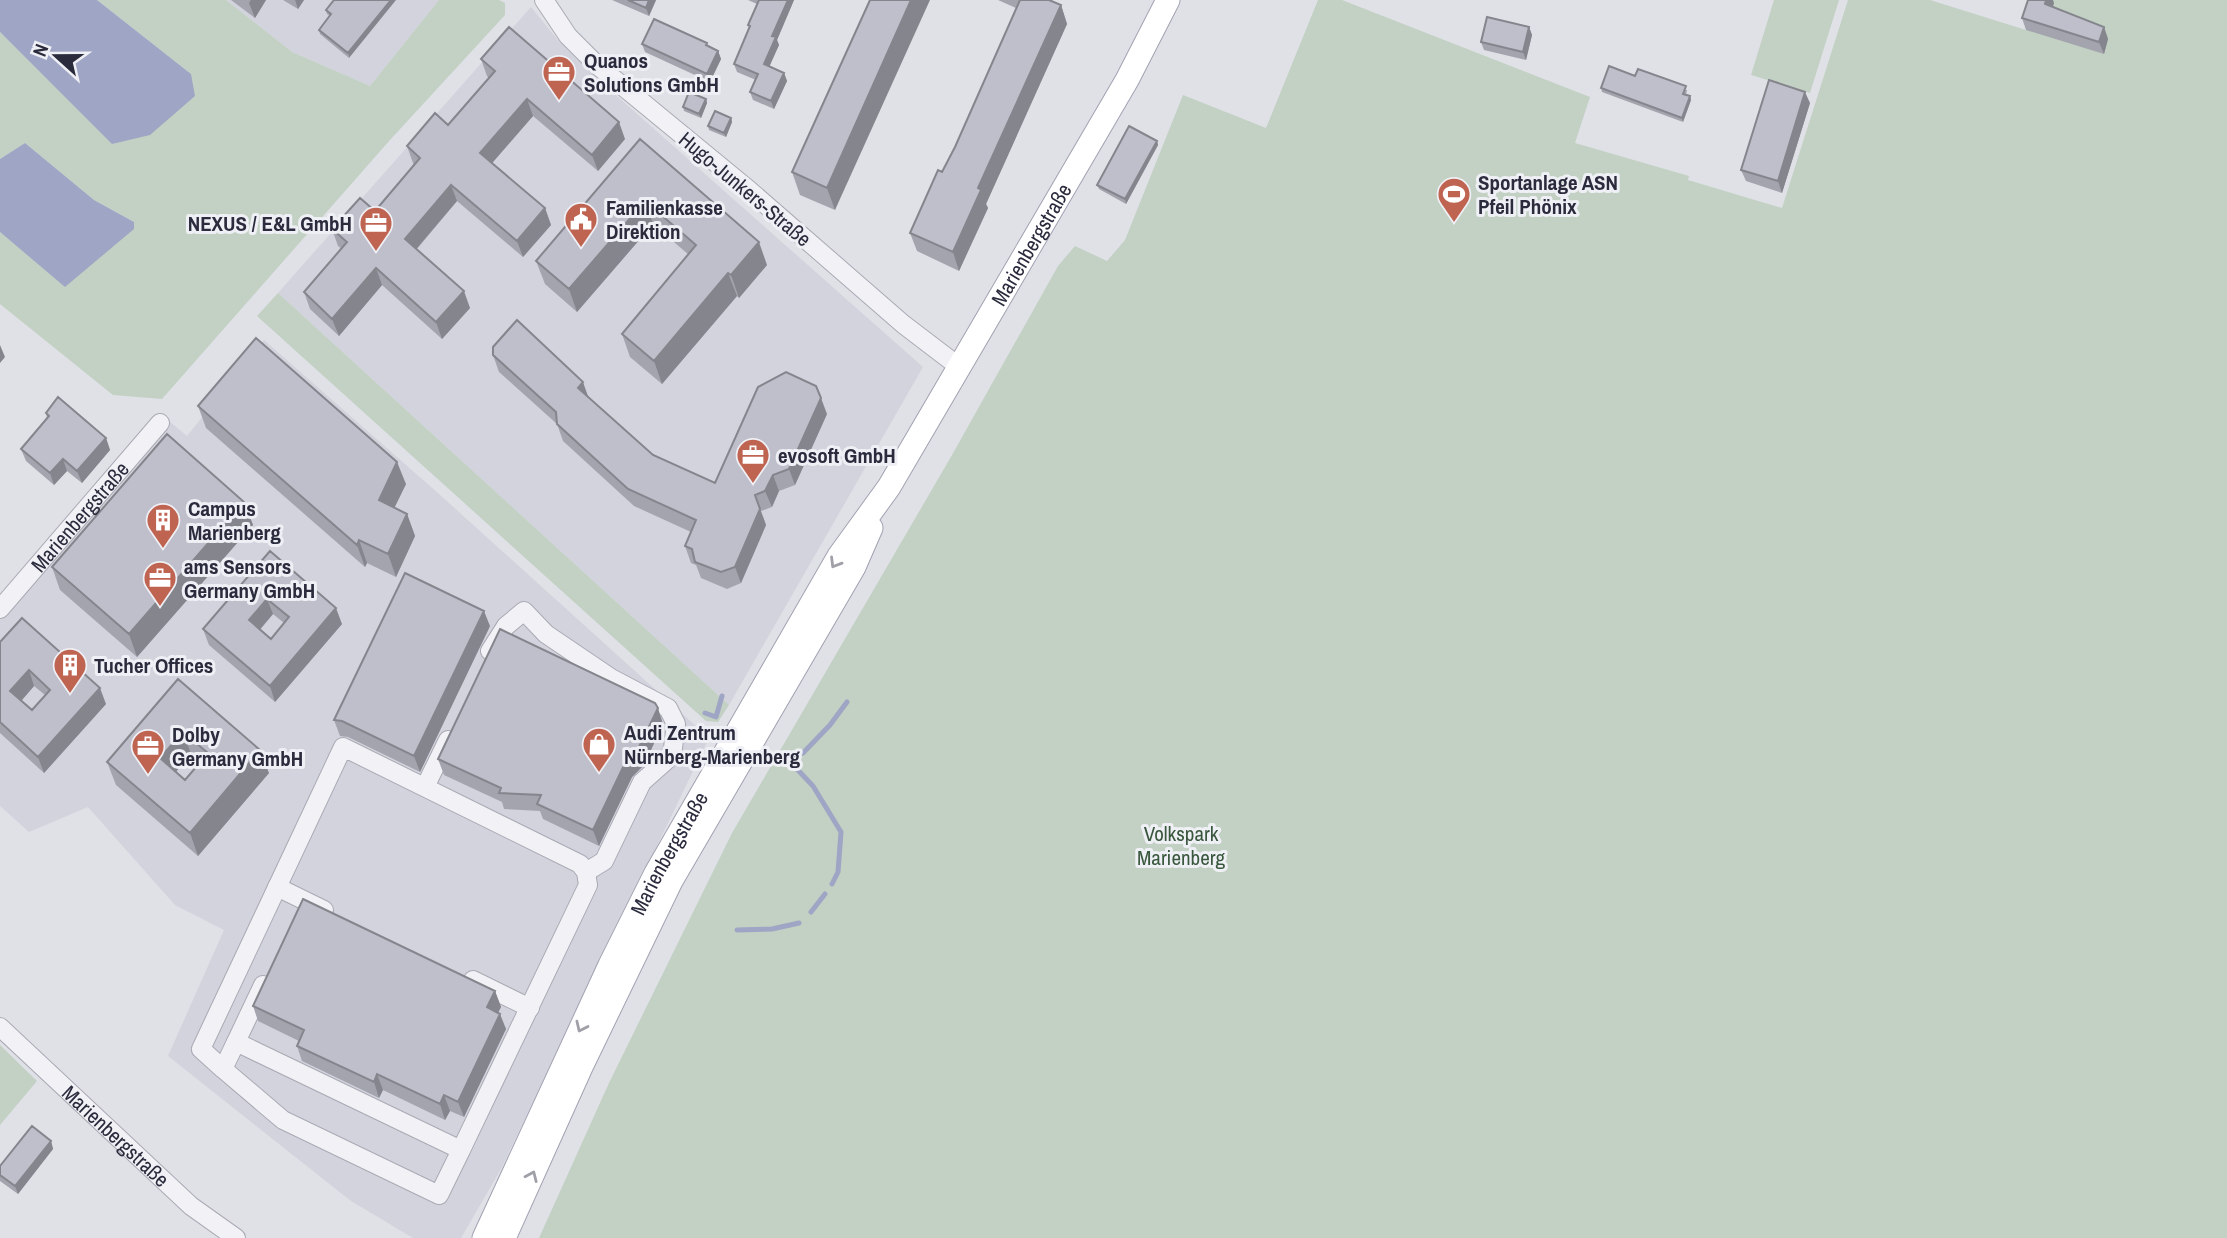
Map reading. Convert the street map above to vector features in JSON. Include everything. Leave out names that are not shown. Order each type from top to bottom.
[{"type":"main road","name":"Marienbergstraße","points":[[504,1238],[617,991],[682,863],[854,567],[889,487],[1127,80],[1168,0]]},
{"type":"main road","name":"Marienbergstraße","points":[[484,1238],[610,965],[662,862],[839,556],[889,487]]},
{"type":"main road","points":[[610,965],[616,975],[617,991]]},
{"type":"street","name":"Hugo-Junkers-Straße","points":[[544,0],[568,36],[597,65],[749,190],[903,324],[958,366]]},
{"type":"street","name":"Marienbergstraße","points":[[0,609],[160,423]]},
{"type":"street","points":[[483,665],[495,640],[506,626],[524,611],[545,634],[611,678],[661,704],[672,715],[676,735],[669,758],[642,782],[604,861],[586,872]]},
{"type":"street","points":[[425,787],[454,726]]},
{"type":"street","points":[[343,747],[580,863],[586,872],[588,886],[439,1195],[283,1121],[201,1049],[343,747]]},
{"type":"street","points":[[277,887],[300,906],[340,917]]},
{"type":"street","points":[[223,1069],[269,971]]},
{"type":"street","points":[[458,973],[530,1008]]},
{"type":"street","name":"Marienbergstraße","points":[[0,1027],[191,1206],[236,1238]]},
{"type":"street","points":[[236,1042],[461,1150]]},
{"type":"shaded area","points":[[226,0],[439,0],[370,86],[292,52]]},
{"type":"shaded area","points":[[531,7],[557,39],[592,74],[923,367],[729,705],[278,293]]},
{"type":"shaded area","points":[[264,340],[709,738],[501,1169],[461,1238],[413,1238],[351,1201],[168,1056],[224,930],[175,905],[88,807],[29,832],[0,806],[0,620],[169,421],[187,436]]},
{"type":"green space","points":[[97,0],[226,0],[292,52],[370,86],[439,0],[499,0],[505,3],[505,15],[390,140],[162,399],[113,395],[0,304],[0,232],[65,286],[133,229],[134,222],[94,200],[25,143],[0,159],[0,32],[113,144],[191,74]]},
{"type":"green space","name":"Volkspark Marienberg","points":[[1318,0],[1342,0],[1590,97],[1575,143],[1689,176],[1688,180],[1782,208],[1848,0],[1930,0],[2026,30],[2036,0],[2227,0],[2227,1238],[539,1238],[609,1083],[732,833],[952,455],[1058,266],[1075,246],[1107,261],[1125,240],[1183,95],[1266,128]]},
{"type":"green space","points":[[1774,0],[1839,0],[1810,93],[1751,75]]},
{"type":"green space","points":[[278,293],[729,705],[718,722],[706,721],[257,316]]},
{"type":"green space","points":[[0,1045],[37,1081],[0,1125]]},
{"type":"water","points":[[0,0],[97,0],[191,74],[195,96],[150,135],[112,144],[0,32]]},
{"type":"water","points":[[25,143],[94,200],[134,222],[134,229],[65,287],[0,232],[0,159]]},
{"type":"building","points":[[334,0],[391,0],[348,53],[319,30],[331,14],[326,10]]},
{"type":"building","points":[[628,0],[649,0],[646,8]]},
{"type":"building","points":[[759,0],[788,0],[772,36],[776,37],[764,64],[784,73],[771,101],[750,92],[758,74],[734,64]]},
{"type":"building","points":[[870,0],[911,0],[827,188],[792,172]]},
{"type":"building","points":[[1020,0],[1049,0],[1061,5],[978,188],[981,190],[953,252],[910,233],[938,170],[942,172],[955,147]]},
{"type":"building","points":[[2028,0],[2046,0],[2045,4],[2104,27],[2099,42],[2022,18]]},
{"type":"building","points":[[1487,17],[1529,27],[1523,52],[1481,42]]},
{"type":"building","points":[[654,19],[707,43],[706,45],[718,51],[707,74],[642,44]]},
{"type":"building","points":[[509,27],[619,122],[592,155],[527,99],[480,153],[545,208],[517,241],[451,185],[405,239],[464,291],[436,322],[376,268],[332,319],[304,292],[347,242],[332,229],[360,198],[375,211],[420,158],[407,146],[435,113],[448,125],[495,71],[481,59]]},
{"type":"building","points":[[1609,66],[1635,76],[1638,69],[1686,86],[1683,94],[1690,96],[1682,118],[1601,88]]},
{"type":"building","points":[[1769,80],[1805,92],[1778,181],[1741,170]]},
{"type":"building","points":[[689,92],[706,99],[699,114],[683,107]]},
{"type":"building","points":[[715,111],[731,118],[724,133],[708,126]]},
{"type":"building","points":[[1129,126],[1157,141],[1125,199],[1097,185]]},
{"type":"building","points":[[640,139],[759,242],[731,275],[728,273],[654,361],[622,334],[696,245],[645,201],[569,289],[536,261]]},
{"type":"building","points":[[517,320],[583,382],[578,388],[653,455],[715,483],[758,387],[786,372],[816,386],[821,398],[789,469],[773,475],[765,491],[755,495],[760,509],[735,567],[721,572],[695,562],[692,549],[685,546],[696,520],[628,489],[557,424],[556,412],[493,355],[493,347]]},
{"type":"building","points":[[256,338],[397,462],[379,500],[407,514],[388,554],[359,540],[357,545],[198,406]]},
{"type":"building","points":[[58,397],[106,438],[77,471],[63,459],[50,473],[21,449],[49,416],[46,413]]},
{"type":"building","name":"Campus Marienberg","points":[[167,434],[244,502],[129,634],[52,567]]},
{"type":"building","points":[[270,551],[336,608],[270,686],[203,629]],"holes":[[[267,599],[289,617],[271,639],[249,620]]]},
{"type":"building","points":[[405,573],[484,611],[414,756],[342,721],[334,720]]},
{"type":"building","name":"Tucher Offices","points":[[22,618],[100,688],[38,757],[0,722],[0,642]],"holes":[[[29,670],[50,690],[32,710],[10,691]]]},
{"type":"building","points":[[500,629],[655,703],[658,708],[638,749],[626,761],[593,830],[537,804],[541,795],[499,793],[501,788],[438,759]]},
{"type":"building","points":[[178,679],[260,750],[190,833],[107,762]],"holes":[[[183,732],[208,753],[185,780],[160,758]]]},
{"type":"building","points":[[303,899],[495,991],[487,1007],[500,1014],[458,1102],[444,1095],[440,1104],[377,1074],[374,1082],[297,1046],[304,1030],[253,1006]]},
{"type":"building","points":[[32,1126],[51,1141],[15,1186],[0,1175],[0,1166]]},
{"type":"waterway","points":[[705,713],[716,717],[722,696]]},
{"type":"waterway","points":[[777,756],[803,753],[830,725],[847,702]]},
{"type":"waterway","points":[[777,756],[795,767],[813,786],[841,832],[838,872],[832,884]]},
{"type":"waterway","points":[[811,912],[825,894]]},
{"type":"waterway","points":[[737,930],[772,929],[799,923]]},
{"type":"place","name":"Quanos Solutions GmbH","points":[[559,102]]},
{"type":"place","name":"Sportanlage ASN Pfeil Phönix","points":[[1454,224]]},
{"type":"place","name":"Familienkasse Direktion","points":[[581,249]]},
{"type":"place","name":"NEXUS / E&L GmbH","points":[[376,253]]},
{"type":"place","name":"evosoft GmbH","points":[[753,485]]},
{"type":"place","name":"Campus Marienberg","points":[[163,550]]},
{"type":"place","name":"ams Sensors Germany GmbH","points":[[160,608]]},
{"type":"place","name":"Tucher Offices","points":[[70,695]]},
{"type":"place","name":"Audi Zentrum Nürnberg-Marienberg","points":[[599,774]]},
{"type":"place","name":"Dolby Germany GmbH","points":[[148,776]]}]
